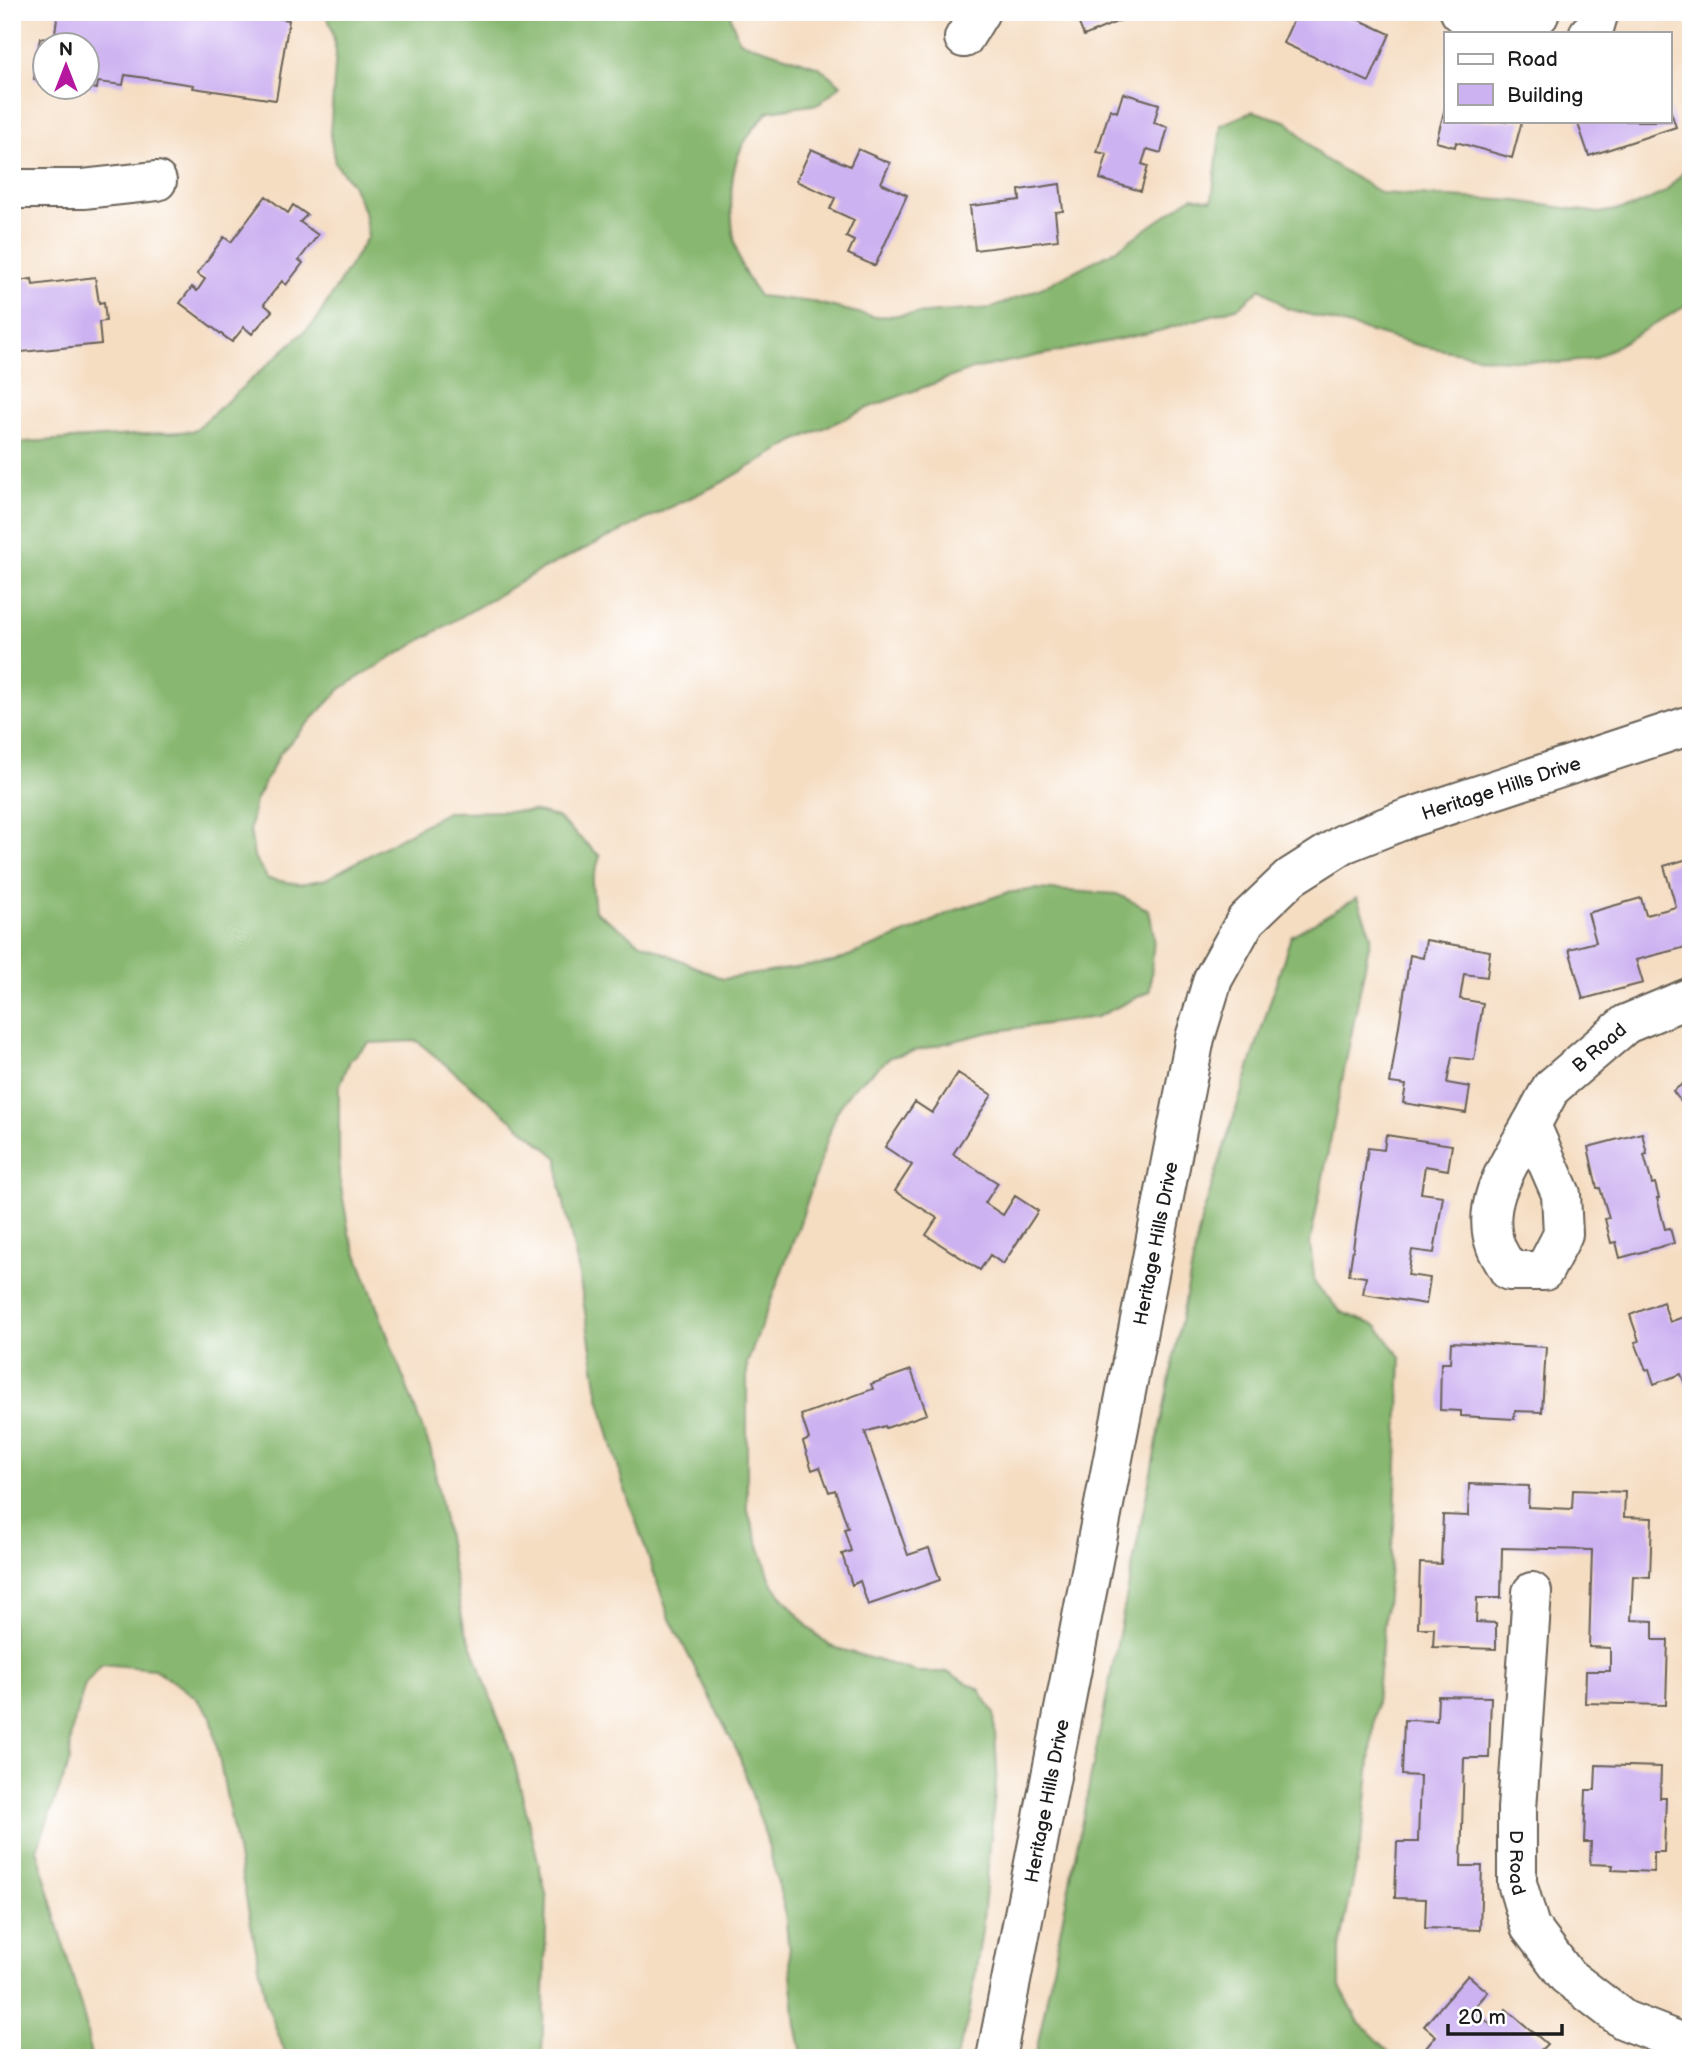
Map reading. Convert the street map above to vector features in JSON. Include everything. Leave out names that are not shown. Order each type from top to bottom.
[{"type":"street","points":[[1460,12],[1464,15],[1543,20]]},
{"type":"street","points":[[1593,32],[1599,12]]},
{"type":"street","points":[[12,189],[83,189],[157,181]]},
{"type":"street","name":"Heritage Hills Drive","points":[[996,2058],[1195,1038],[1213,979],[1246,920],[1291,877],[1343,844],[1406,819],[1691,725]]},
{"type":"street","name":"B Road","points":[[1531,1125],[1551,1088],[1626,1024],[1691,997]]},
{"type":"street","name":"D Road","points":[[1532,1592],[1517,1808],[1517,1883],[1530,1927],[1567,1976],[1624,2020],[1691,2046]]},
{"type":"green space","points":[[325,12],[731,12],[739,41],[819,67],[841,85],[819,104],[769,111],[744,143],[732,182],[731,212],[735,242],[744,271],[759,296],[813,302],[875,317],[992,308],[1041,288],[1116,250],[1192,197],[1212,200],[1221,125],[1253,111],[1288,122],[1323,158],[1381,193],[1517,201],[1599,213],[1633,207],[1665,192],[1691,164],[1691,303],[1594,359],[1561,363],[1494,359],[1421,346],[1286,308],[1261,288],[1239,307],[1159,331],[973,369],[870,407],[795,441],[723,482],[539,571],[367,672],[341,689],[280,753],[255,801],[250,829],[254,857],[268,879],[300,884],[326,879],[447,812],[532,811],[557,817],[600,856],[592,883],[595,911],[639,942],[723,979],[833,962],[919,928],[950,912],[1006,893],[1036,889],[1117,894],[1149,910],[1154,936],[1150,991],[1097,1017],[990,1032],[891,1057],[851,1090],[836,1113],[800,1223],[747,1364],[747,1509],[772,1584],[808,1627],[830,1646],[917,1672],[947,1672],[979,1689],[994,1713],[997,1771],[982,1930],[969,2016],[956,2058],[803,2058],[796,2025],[785,1911],[766,1837],[738,1753],[670,1619],[623,1484],[599,1397],[577,1263],[560,1185],[558,1158],[417,1041],[369,1043],[350,1060],[339,1087],[339,1175],[349,1233],[431,1451],[463,1622],[514,1761],[547,1898],[542,2058],[287,2058],[266,2002],[211,1716],[194,1696],[154,1669],[102,1664],[85,1684],[71,1733],[70,1760],[37,1849],[86,2025],[91,2058],[12,2058],[12,443],[194,431],[315,322],[368,236],[364,211],[352,184],[335,163],[330,134],[336,53],[332,28]]},
{"type":"green space","points":[[1357,898],[1371,935],[1310,1243],[1315,1284],[1341,1312],[1377,1326],[1401,1357],[1395,1517],[1363,1830],[1340,1948],[1340,1987],[1358,2021],[1396,2058],[1035,2058],[1201,1220],[1291,936]]},
{"type":"building","points":[[58,12],[110,12],[133,16],[134,12],[211,12],[289,20],[276,100],[125,75],[123,85],[102,82],[102,32],[55,32]]},
{"type":"building","points":[[874,12],[874,18],[796,14]]},
{"type":"building","points":[[1074,12],[1140,12],[1084,36]]},
{"type":"building","points":[[1297,12],[1337,12],[1390,34],[1369,82],[1283,43]]},
{"type":"building","points":[[1123,93],[1159,104],[1154,123],[1168,127],[1161,153],[1147,149],[1142,164],[1148,166],[1141,191],[1100,179],[1107,154],[1097,152],[1110,109],[1117,112]]},
{"type":"building","points":[[1444,112],[1444,122],[1522,122],[1512,158],[1456,142],[1455,147],[1436,142]]},
{"type":"building","points":[[1672,115],[1676,127],[1589,156],[1577,122],[1672,122]]},
{"type":"building","points":[[811,149],[850,166],[858,149],[890,163],[881,183],[907,195],[875,266],[848,254],[854,241],[846,237],[854,220],[830,209],[835,198],[796,181]]},
{"type":"building","points":[[1060,184],[1063,211],[1055,212],[1058,240],[975,250],[970,206],[1020,200],[1019,190]]},
{"type":"building","points":[[266,196],[288,213],[293,205],[307,215],[300,222],[318,235],[299,260],[303,263],[286,285],[282,281],[264,304],[272,311],[252,334],[244,327],[232,342],[180,303],[192,287],[197,291],[205,279],[197,274],[224,237],[231,242]]},
{"type":"building","points":[[95,277],[99,303],[104,302],[106,321],[99,322],[101,344],[12,353],[12,282],[32,279],[33,285]]},
{"type":"building","points":[[1691,858],[1690,946],[1636,960],[1643,983],[1583,999],[1569,949],[1596,942],[1588,913],[1641,898],[1646,915],[1676,907],[1664,866]]},
{"type":"building","points":[[1426,940],[1490,951],[1487,977],[1464,974],[1460,999],[1483,1003],[1474,1060],[1452,1057],[1447,1083],[1470,1087],[1466,1113],[1403,1103],[1406,1085],[1390,1083],[1410,955],[1423,958]]},
{"type":"building","points":[[958,1073],[992,1095],[953,1154],[998,1183],[985,1203],[1003,1215],[1015,1196],[1038,1211],[1003,1264],[990,1255],[980,1270],[926,1235],[937,1218],[895,1191],[912,1165],[885,1147],[915,1102],[932,1113]]},
{"type":"building","points":[[1691,1078],[1691,1115],[1673,1091]]},
{"type":"building","points":[[1642,1133],[1647,1154],[1644,1155],[1652,1184],[1655,1183],[1665,1229],[1670,1228],[1674,1243],[1620,1258],[1616,1242],[1611,1243],[1605,1219],[1609,1218],[1600,1188],[1597,1188],[1588,1147]]},
{"type":"building","points":[[1386,1135],[1452,1145],[1448,1170],[1425,1166],[1421,1193],[1443,1196],[1434,1253],[1412,1250],[1408,1275],[1430,1278],[1426,1304],[1363,1294],[1366,1277],[1349,1275],[1368,1148],[1384,1150]]},
{"type":"building","points":[[1663,1302],[1670,1322],[1691,1314],[1691,1382],[1685,1384],[1681,1374],[1654,1384],[1635,1342],[1639,1341],[1630,1315]]},
{"type":"building","points":[[1451,1342],[1546,1347],[1542,1412],[1515,1411],[1514,1419],[1461,1416],[1461,1411],[1440,1410],[1441,1363],[1450,1363]]},
{"type":"building","points":[[911,1370],[927,1414],[865,1432],[908,1555],[929,1548],[940,1580],[868,1605],[860,1581],[852,1585],[842,1554],[851,1551],[844,1529],[848,1528],[835,1490],[829,1492],[820,1467],[812,1470],[803,1442],[809,1439],[801,1415],[873,1389],[871,1384]]},
{"type":"building","points":[[1469,1484],[1529,1486],[1528,1507],[1572,1509],[1573,1490],[1625,1492],[1624,1517],[1652,1518],[1650,1577],[1633,1576],[1631,1620],[1653,1621],[1653,1640],[1668,1640],[1666,1705],[1585,1703],[1586,1671],[1610,1671],[1610,1648],[1589,1647],[1592,1550],[1502,1548],[1501,1598],[1477,1598],[1476,1622],[1496,1623],[1496,1649],[1433,1647],[1434,1628],[1418,1628],[1420,1563],[1441,1564],[1443,1515],[1468,1516]]},
{"type":"building","points":[[1438,1696],[1491,1697],[1489,1758],[1464,1758],[1461,1866],[1482,1866],[1480,1930],[1425,1928],[1426,1899],[1395,1898],[1397,1842],[1418,1842],[1420,1776],[1402,1775],[1404,1720],[1437,1721]]},
{"type":"building","points":[[1596,1765],[1661,1767],[1660,1798],[1666,1798],[1664,1852],[1654,1852],[1654,1872],[1612,1870],[1613,1865],[1590,1864],[1591,1842],[1584,1842],[1586,1790],[1595,1790]]},
{"type":"building","points":[[1468,1975],[1488,1992],[1473,2009],[1492,2026],[1506,2009],[1547,2044],[1540,2051],[1548,2058],[1437,2058],[1426,2048],[1436,2036],[1424,2026]]}]
